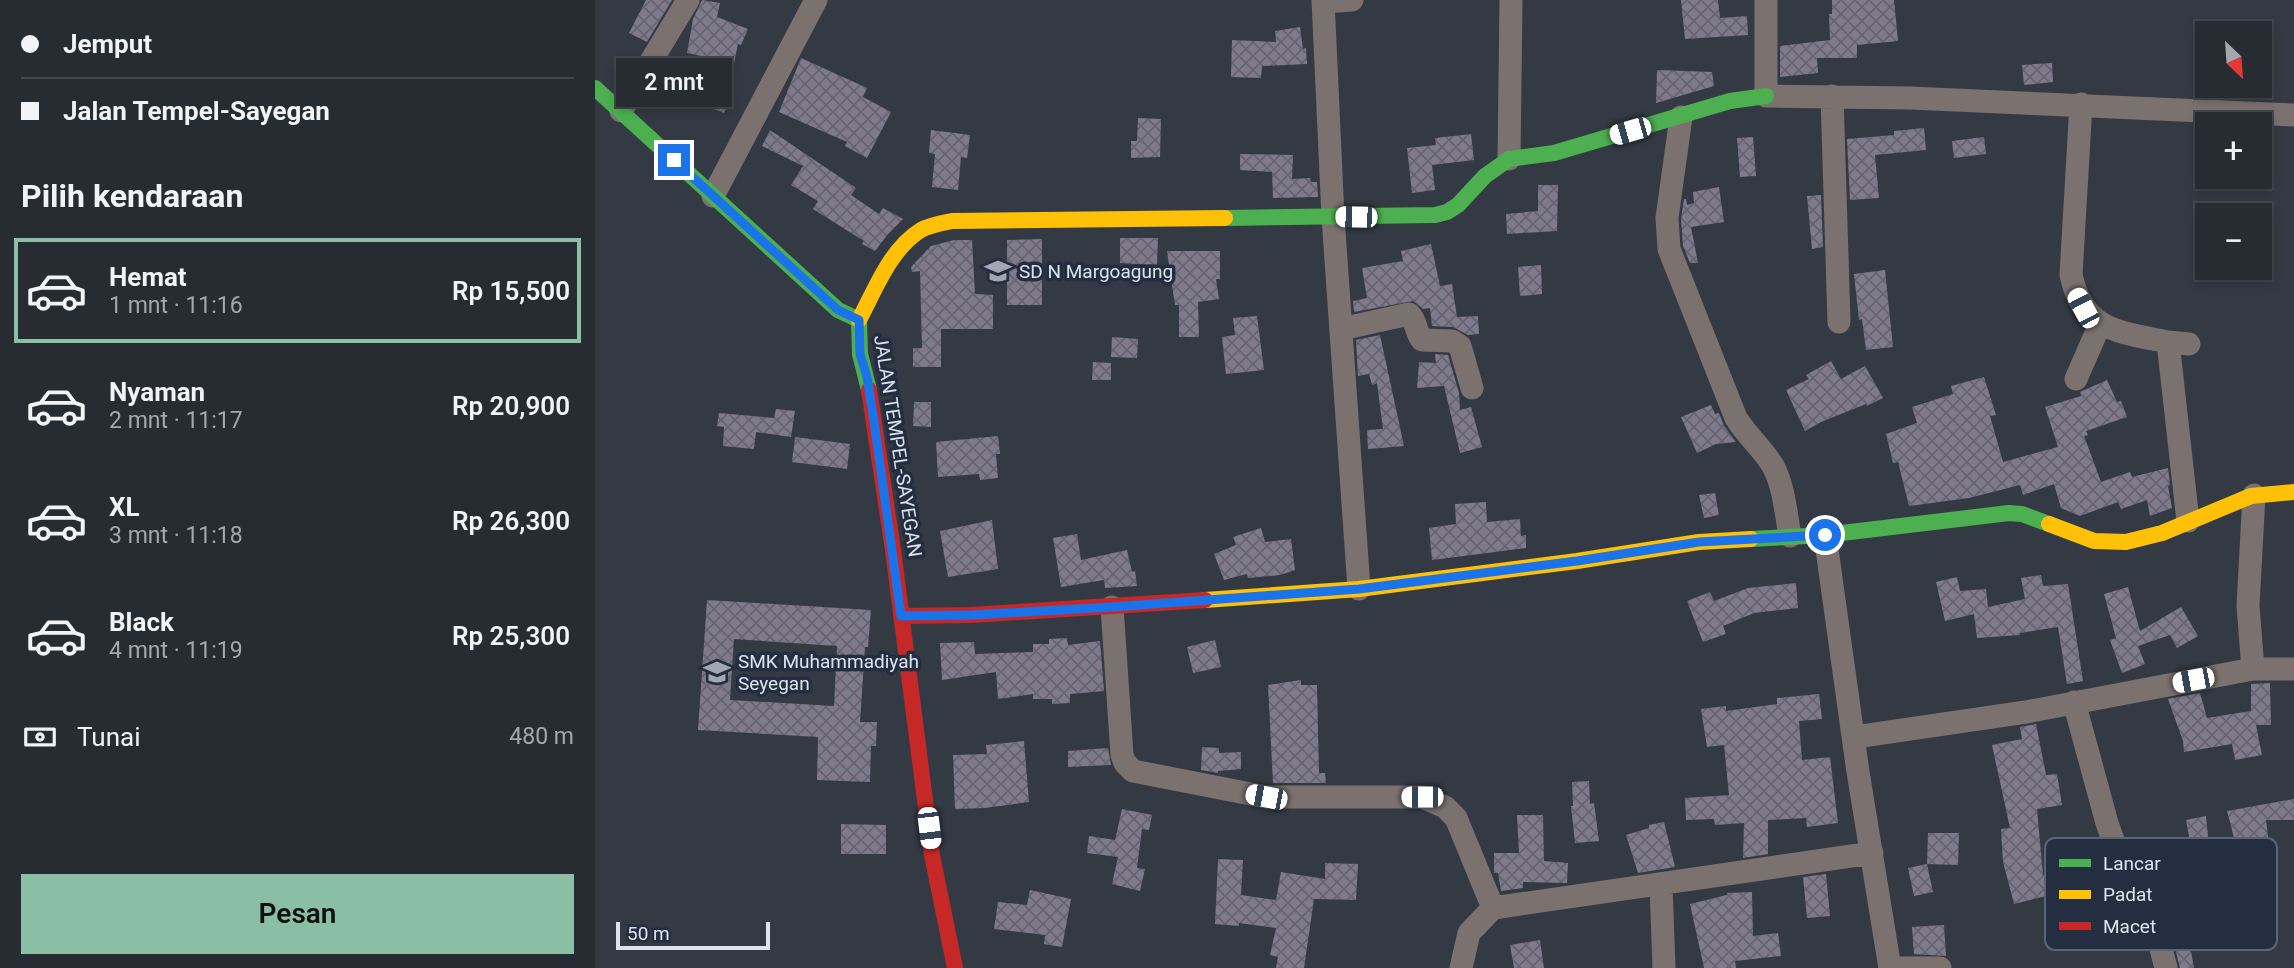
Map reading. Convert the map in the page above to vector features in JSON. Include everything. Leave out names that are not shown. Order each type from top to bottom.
[{"type":"street","points":[[621,111],[688,0]]},
{"type":"street","points":[[713,196],[816,0]]},
{"type":"street","points":[[1352,0],[1323,1],[1333,217],[1359,589]]},
{"type":"street","points":[[1509,159],[1511,0]]},
{"type":"street","points":[[1766,0],[1766,96]]},
{"type":"street","name":"JALAN TEMPEL-SAYEGAN","points":[[595,88],[838,310],[859,320],[860,354],[867,377],[874,421],[932,855],[955,968]]},
{"type":"street","points":[[859,320],[906,242],[922,229],[952,221],[1435,215],[1447,212],[1468,197],[1485,176],[1509,159],[1554,153],[1730,101],[1766,96],[1832,96],[2081,104],[2294,115]]},
{"type":"street","points":[[1832,96],[1839,322]]},
{"type":"street","points":[[2081,104],[2071,275],[2075,292],[2083,308],[2100,324],[2133,335],[2178,343],[2188,521]]},
{"type":"street","points":[[1681,117],[1667,218],[1669,248],[1736,418],[1746,435],[1772,464],[1777,475],[1790,536]]},
{"type":"street","points":[[1341,329],[1409,314],[1415,320],[1422,340],[1452,341],[1460,345],[1472,388]]},
{"type":"street","points":[[2076,379],[2100,324]]},
{"type":"street","points":[[901,616],[1112,607],[1359,589],[1577,561],[1699,542],[1825,535],[2009,513],[2029,516],[2087,539],[2106,543],[2155,534],[2254,495],[2294,492]]},
{"type":"street","points":[[2253,669],[2248,606],[2254,495]]},
{"type":"street","points":[[1825,535],[1890,968],[1940,968]]},
{"type":"street","points":[[1112,607],[1122,755],[1129,768],[1133,771],[1266,797],[1422,797],[1445,807],[1456,818],[1493,908]]},
{"type":"street","points":[[1855,737],[2026,712],[2253,669],[2294,669]]},
{"type":"street","points":[[2074,702],[2112,838]]},
{"type":"street","points":[[1461,968],[1469,933],[1493,908],[1872,853]]},
{"type":"street","points":[[1661,885],[1664,968]]},
{"type":"street","points":[[2161,950],[2166,968]]},
{"type":"building","points":[[646,0],[672,0],[647,42],[629,33]]},
{"type":"building","points":[[702,0],[720,3],[717,17],[748,29],[741,45],[738,44],[734,63],[687,53],[693,19]]},
{"type":"building","points":[[1681,0],[1718,0],[1720,18],[1747,16],[1748,35],[1685,39]]},
{"type":"building","points":[[1832,0],[1894,0],[1898,41],[1857,45],[1857,58],[1817,58],[1818,73],[1780,77],[1780,46],[1830,40],[1829,14],[1832,14]]},
{"type":"building","points":[[1300,27],[1307,64],[1262,66],[1261,78],[1231,77],[1232,40],[1276,42],[1275,31]]},
{"type":"building","points":[[801,58],[867,88],[863,97],[891,112],[867,158],[845,146],[847,142],[779,112]]},
{"type":"building","points":[[2052,63],[2053,82],[2024,85],[2022,65]]},
{"type":"building","points":[[1657,70],[1712,72],[1714,86],[1656,103]]},
{"type":"building","points":[[708,84],[732,94],[724,113],[700,103]]},
{"type":"building","points":[[1138,118],[1161,119],[1160,157],[1131,158],[1131,141],[1137,141]]},
{"type":"building","points":[[1924,128],[1926,150],[1875,155],[1879,198],[1850,200],[1847,139],[1894,135],[1894,131]]},
{"type":"building","points":[[770,130],[856,188],[851,195],[879,214],[883,208],[903,219],[875,251],[862,244],[864,241],[813,209],[818,201],[791,185],[803,166],[762,146]]},
{"type":"building","points":[[931,130],[970,135],[967,158],[961,157],[958,190],[932,187],[935,154],[929,153]]},
{"type":"building","points":[[1471,134],[1474,160],[1432,165],[1435,190],[1412,193],[1407,148],[1436,145],[1435,138]]},
{"type":"building","points":[[1753,137],[1756,176],[1740,177],[1737,138]]},
{"type":"building","points":[[1984,137],[1986,154],[1954,158],[1952,141]]},
{"type":"building","points":[[1240,154],[1293,155],[1292,179],[1310,178],[1311,182],[1317,182],[1318,197],[1273,198],[1272,172],[1240,170]]},
{"type":"building","points":[[1538,185],[1558,185],[1557,231],[1507,234],[1506,214],[1538,211]]},
{"type":"building","points":[[1719,187],[1724,222],[1691,227],[1698,263],[1690,263],[1683,246],[1681,219],[1684,199],[1687,205],[1694,203],[1693,192]]},
{"type":"building","points":[[1821,195],[1823,247],[1812,249],[1807,196]]},
{"type":"building","points":[[1120,238],[1158,238],[1157,265],[1120,263]]},
{"type":"building","points":[[1042,239],[1042,305],[1007,305],[1007,240]]},
{"type":"building","points":[[954,240],[972,240],[975,294],[993,295],[993,329],[941,329],[941,367],[913,367],[913,348],[922,348],[920,271],[912,272],[911,267],[931,246]]},
{"type":"building","points":[[1431,244],[1440,286],[1452,284],[1457,317],[1478,316],[1479,334],[1468,335],[1453,327],[1432,326],[1430,308],[1423,309],[1413,301],[1354,312],[1353,301],[1367,298],[1362,268],[1403,261],[1401,251]]},
{"type":"building","points":[[1167,251],[1220,251],[1220,279],[1216,279],[1219,299],[1198,302],[1199,337],[1179,337],[1179,305],[1175,305]]},
{"type":"building","points":[[1541,265],[1542,294],[1520,296],[1518,267]]},
{"type":"building","points":[[1885,270],[1893,347],[1866,350],[1862,319],[1859,320],[1854,274]]},
{"type":"building","points":[[1257,316],[1264,370],[1226,374],[1222,337],[1235,335],[1233,318]]},
{"type":"building","points":[[1380,335],[1404,446],[1368,449],[1367,430],[1383,429],[1377,383],[1372,385],[1369,374],[1358,376],[1356,340]]},
{"type":"building","points":[[1112,337],[1138,339],[1137,358],[1111,357]]},
{"type":"building","points":[[1435,354],[1448,355],[1459,393],[1460,410],[1471,407],[1482,447],[1460,453],[1444,386],[1417,388],[1419,362],[1436,363]]},
{"type":"building","points":[[1831,361],[1841,379],[1865,366],[1883,398],[1805,431],[1786,390],[1809,379],[1806,375]]},
{"type":"building","points":[[1093,362],[1111,363],[1111,380],[1092,380]]},
{"type":"building","points":[[1984,377],[1996,415],[1990,416],[2003,462],[2058,447],[2045,407],[2081,396],[2080,392],[2107,380],[2117,402],[2121,401],[2127,417],[2086,431],[2088,435],[2084,436],[2101,482],[2130,472],[2132,477],[2168,468],[2172,508],[2150,516],[2147,500],[2121,509],[2118,502],[2080,516],[2061,508],[2054,484],[2023,495],[2020,485],[1969,498],[1909,506],[1898,462],[1893,463],[1886,434],[1917,423],[1912,407],[1953,394],[1951,386]]},
{"type":"building","points":[[914,402],[931,402],[931,427],[913,426]]},
{"type":"building","points":[[1711,405],[1715,414],[1719,413],[1724,426],[1736,442],[1716,444],[1697,453],[1681,417]]},
{"type":"building","points":[[776,409],[795,411],[791,437],[756,432],[754,449],[723,446],[724,427],[717,426],[719,413],[774,418]]},
{"type":"building","points":[[998,436],[998,478],[980,480],[979,474],[938,477],[936,442]]},
{"type":"building","points":[[795,437],[850,444],[847,469],[792,462]]},
{"type":"building","points":[[1715,493],[1719,515],[1704,518],[1699,495]]},
{"type":"building","points":[[1486,502],[1487,522],[1520,519],[1521,536],[1526,535],[1526,548],[1432,560],[1429,528],[1456,524],[1455,504]]},
{"type":"building","points":[[992,520],[998,569],[948,577],[940,531]]},
{"type":"building","points":[[1261,528],[1265,542],[1291,539],[1295,570],[1280,575],[1248,578],[1247,574],[1224,580],[1214,554],[1236,545],[1233,537]]},
{"type":"building","points":[[1077,534],[1081,560],[1127,550],[1137,586],[1105,588],[1104,580],[1061,587],[1053,538]]},
{"type":"building","points":[[2041,575],[2043,586],[2068,584],[2083,681],[2067,684],[2058,627],[2020,635],[1977,638],[1974,614],[1945,621],[1936,582],[1957,577],[1960,591],[1986,589],[1988,607],[2025,599],[2021,578]]},
{"type":"building","points":[[1796,583],[1798,608],[1754,613],[1723,626],[1726,634],[1703,642],[1687,601],[1710,592],[1714,601],[1748,588]]},
{"type":"building","points":[[2128,587],[2140,631],[2181,607],[2198,636],[2177,648],[2170,635],[2138,646],[2145,664],[2122,673],[2110,640],[2116,638],[2104,594]]},
{"type":"building","name":"SMK Muhammadiyah Seyegan","points":[[707,600],[871,610],[868,647],[865,647],[860,722],[877,722],[876,746],[871,746],[870,782],[817,780],[818,737],[698,730]],"holes":[[[734,639],[837,646],[834,706],[730,700]]]},
{"type":"building","points":[[1067,638],[1068,645],[1100,641],[1104,691],[1070,694],[1070,703],[1052,704],[1052,699],[1033,699],[1033,694],[998,699],[996,672],[942,680],[940,643],[974,642],[975,654],[1033,652],[1033,644],[1049,644],[1049,639]]},
{"type":"building","points":[[1215,640],[1221,667],[1193,673],[1187,647]]},
{"type":"building","points":[[1301,680],[1301,685],[1317,685],[1319,773],[1325,773],[1326,783],[1273,783],[1268,685]]},
{"type":"building","points":[[2270,683],[2271,725],[2256,725],[2262,755],[2235,760],[2232,744],[2184,752],[2183,741],[2168,699],[2200,693],[2207,718],[2251,711],[2251,684]]},
{"type":"building","points":[[1819,694],[1822,719],[1799,721],[1802,760],[1830,757],[1838,823],[1807,827],[1806,818],[1768,820],[1768,854],[1743,858],[1744,823],[1715,825],[1714,819],[1686,820],[1685,798],[1729,795],[1724,745],[1707,747],[1701,709],[1726,706],[1726,711],[1777,704],[1777,698]]},
{"type":"building","points":[[2036,724],[2046,775],[2057,774],[2062,805],[2037,809],[2045,896],[2014,904],[2003,862],[2001,829],[2010,828],[1992,745],[2022,739],[2020,727]]},
{"type":"building","points":[[1024,741],[1029,802],[955,809],[953,755],[987,754],[986,745]]},
{"type":"building","points":[[1202,747],[1219,748],[1219,753],[1241,752],[1241,769],[1218,773],[1201,770]]},
{"type":"building","points":[[1108,748],[1111,765],[1068,767],[1068,751]]},
{"type":"building","points":[[1589,781],[1590,804],[1594,803],[1599,841],[1575,843],[1571,806],[1572,782]]},
{"type":"building","points":[[2294,799],[2294,820],[2266,820],[2268,838],[2234,838],[2227,811]]},
{"type":"building","points":[[1122,809],[1152,815],[1149,830],[1142,829],[1137,868],[1145,869],[1140,891],[1112,884],[1118,857],[1087,853],[1089,836],[1115,840]]},
{"type":"building","points":[[1517,815],[1543,815],[1544,861],[1568,863],[1567,883],[1523,882],[1523,888],[1501,891],[1498,873],[1494,873],[1494,853],[1519,853]]},
{"type":"building","points":[[2206,816],[2208,838],[2189,838],[2186,820]]},
{"type":"building","points":[[1664,822],[1675,867],[1638,873],[1626,835]]},
{"type":"building","points":[[841,824],[886,825],[886,854],[841,854]]},
{"type":"building","points":[[1928,833],[1959,833],[1958,865],[1927,864]]},
{"type":"building","points":[[1218,859],[1243,860],[1241,895],[1276,900],[1281,872],[1325,879],[1325,863],[1358,864],[1356,900],[1314,899],[1304,968],[1276,968],[1278,957],[1270,955],[1276,928],[1239,923],[1239,926],[1215,924]]},
{"type":"building","points":[[1927,864],[1933,892],[1914,896],[1908,868]]},
{"type":"building","points":[[1826,874],[1830,916],[1807,918],[1803,877]]},
{"type":"building","points":[[1030,890],[1071,899],[1062,947],[1044,944],[1045,935],[994,929],[998,902],[1027,905]]},
{"type":"building","points":[[1752,892],[1753,936],[1778,933],[1781,956],[1735,961],[1736,968],[1704,968],[1690,904],[1727,893]]},
{"type":"building","points":[[1944,925],[1946,956],[1914,954],[1912,927]]},
{"type":"building","points":[[1540,940],[1544,968],[1514,968],[1510,945]]},
{"type":"building","points":[[2176,950],[2191,950],[2194,968],[2180,968]]},
{"type":"traffic: fast","points":[[595,88],[838,310],[859,320],[860,354],[869,390]]},
{"type":"traffic: fast","points":[[1225,218],[1435,215],[1458,205],[1485,176],[1509,159],[1554,153],[1730,101],[1766,96]]},
{"type":"traffic: fast","points":[[1751,539],[1825,535],[2009,513],[2022,514],[2049,524]]},
{"type":"traffic: slow","points":[[859,320],[884,271],[900,248],[921,230],[932,225],[952,221],[1225,218]]},
{"type":"traffic: slow","points":[[2049,524],[2094,541],[2126,542],[2162,533],[2251,496],[2294,492]]},
{"type":"traffic: slow","points":[[1205,600],[1359,589],[1577,561],[1699,542],[1751,539]]},
{"type":"traffic: jam","points":[[869,390],[893,550],[932,855],[955,968]]},
{"type":"traffic: jam","points":[[901,616],[971,615],[1205,600]]},
{"type":"place","name":"SD N Margoagung","points":[[998,271]]},
{"type":"place","name":"SMK Muhammadiyah Seyegan","points":[[717,672]]},
{"type":"route","points":[[674,160],[838,310],[859,320],[860,354],[867,377],[874,421],[901,616],[1112,607],[1359,589],[1577,561],[1699,542],[1825,535]]}]
